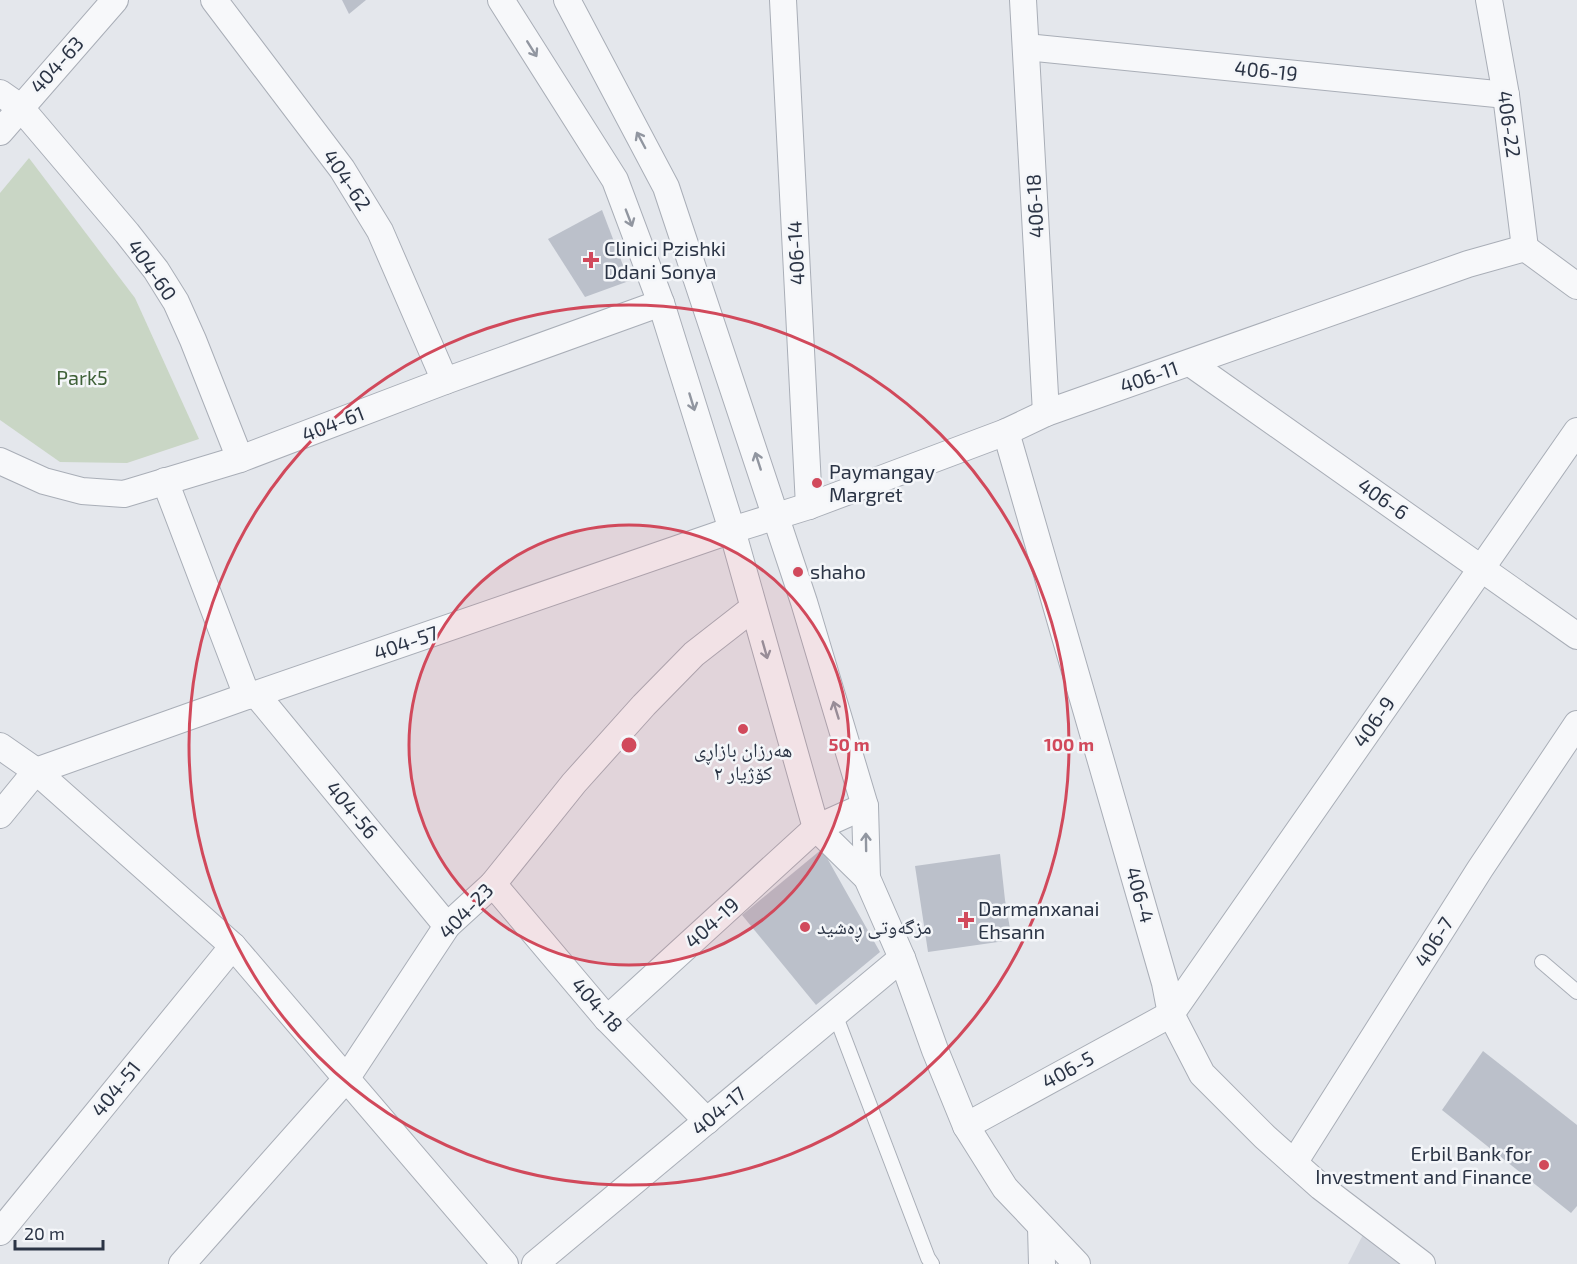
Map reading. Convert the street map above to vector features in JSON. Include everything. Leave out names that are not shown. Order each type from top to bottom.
[{"type":"street","name":"404-63","points":[[0,132],[10,100],[115,0]]},
{"type":"street","name":"404-62","points":[[214,0],[342,169],[374,222],[445,381]]},
{"type":"street","points":[[501,0],[615,180],[661,303],[732,530],[816,828],[867,878],[902,958],[935,1050],[966,1126],[1005,1188],[1077,1264]]},
{"type":"street","points":[[567,0],[666,187],[776,516],[865,806],[867,878]]},
{"type":"street","name":"406-14","points":[[783,0],[809,506]]},
{"type":"street","name":"406-18","points":[[1023,0],[1046,413]]},
{"type":"street","name":"406-22","points":[[1489,0],[1506,95],[1525,248]]},
{"type":"street","name":"406-19","points":[[1026,47],[1506,95]]},
{"type":"street","name":"404-60","points":[[10,100],[128,233],[156,270],[176,302],[193,340],[240,459]]},
{"type":"street","points":[[1525,248],[1577,286]]},
{"type":"street","name":"406-11","points":[[776,516],[809,506],[1006,432],[1046,413],[1468,264],[1525,248]]},
{"type":"street","name":"404-61","points":[[0,460],[45,481],[82,491],[124,494],[240,459],[445,381],[661,303]]},
{"type":"street","name":"406-6","points":[[1190,363],[1577,636]]},
{"type":"street","name":"406-9","points":[[1171,1014],[1577,431]]},
{"type":"street","name":"406-4","points":[[1006,432],[1165,983],[1171,1014],[1202,1074],[1294,1163],[1422,1264]]},
{"type":"street","name":"404-56","points":[[165,481],[252,695],[447,926]]},
{"type":"street","name":"404-57","points":[[36,771],[776,516]]},
{"type":"street","name":"404-23","points":[[182,1264],[346,1079],[447,926],[493,884],[574,783],[644,705],[694,654],[753,608]]},
{"type":"street","name":"406-7","points":[[1294,1163],[1474,879],[1577,724]]},
{"type":"street","points":[[0,746],[36,771],[233,946],[505,1264]]},
{"type":"street","points":[[0,815],[36,771]]},
{"type":"street","name":"404-19","points":[[607,1019],[816,828],[865,806]]},
{"type":"street","name":"404-18","points":[[493,884],[607,1019],[707,1121]]},
{"type":"street","name":"404-51","points":[[0,1232],[233,946]]},
{"type":"street","name":"404-17","points":[[535,1264],[902,958]]},
{"type":"street","name":"406-5","points":[[966,1126],[1171,1014]]},
{"type":"street","points":[[1041,1227],[1042,1264]]},
{"type":"lane","points":[[1542,962],[1577,992]]},
{"type":"lane","points":[[836,1014],[932,1264]]},
{"type":"shaded area","points":[[1367,1227],[1415,1264],[1348,1264]]},
{"type":"green space","name":"Park5","points":[[29,158],[135,298],[199,439],[127,463],[60,462],[0,420],[0,193]]},
{"type":"building","points":[[342,0],[366,0],[349,14]]},
{"type":"building","name":"Clinici Pzishki Ddani Sonya","points":[[602,210],[629,281],[585,297],[548,239]]},
{"type":"building","points":[[822,849],[880,952],[816,1005],[742,915]]},
{"type":"building","name":"Darmanxanai Ehsann","points":[[1000,854],[1012,940],[928,952],[915,866]]},
{"type":"building","name":"Erbil Bank for Investment and Finance","points":[[1483,1051],[1577,1125],[1577,1206],[1571,1213],[1442,1110]]},
{"type":"place","name":"Clinici Pzishki Ddani Sonya","points":[[591,260]]},
{"type":"place","name":"Paymangay Margret","points":[[817,483]]},
{"type":"place","name":"shaho","points":[[798,572]]},
{"type":"place","name":"هەرزان بازاڕی کۆژیار ٢","points":[[743,729]]},
{"type":"place","name":"Darmanxanai Ehsann","points":[[966,920]]},
{"type":"place","name":"مزگەوتی ڕەشید","points":[[805,927]]},
{"type":"place","name":"Erbil Bank for Investment and Finance","points":[[1544,1165]]}]
